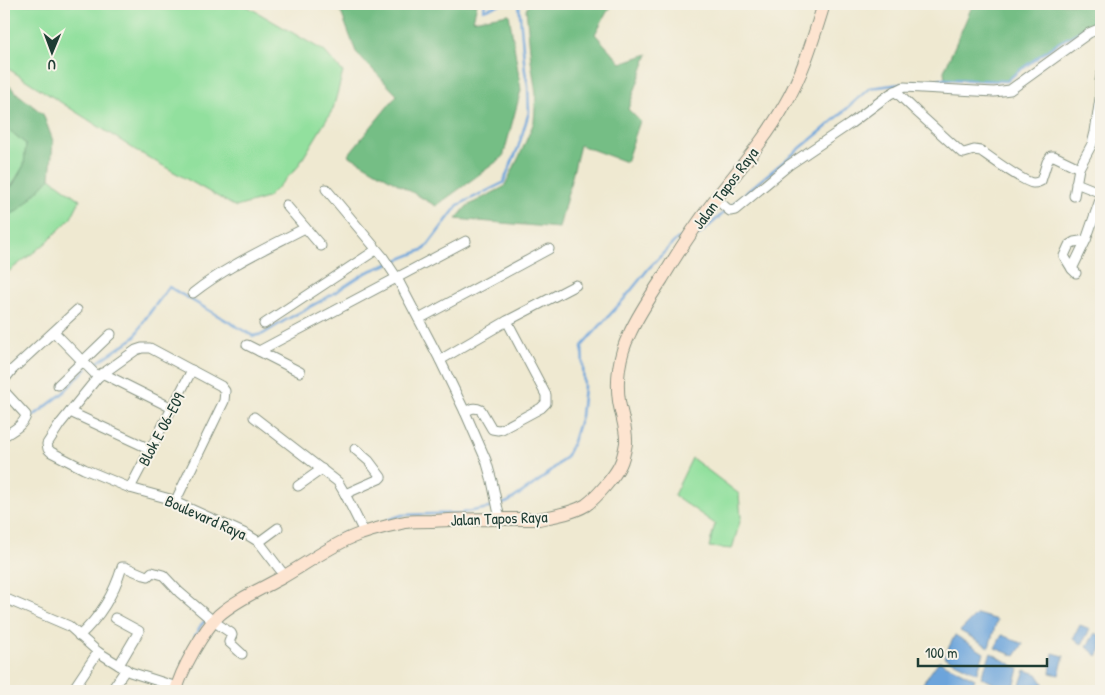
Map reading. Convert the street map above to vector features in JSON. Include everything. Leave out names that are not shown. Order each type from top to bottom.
[{"type":"main road","name":"Jalan Tapos Raya","points":[[176,688],[210,618],[283,573],[330,548],[362,527],[499,515],[539,519],[552,517],[576,510],[586,504],[602,489],[620,464],[626,442],[619,401],[618,379],[621,358],[628,336],[688,238],[723,205],[784,106],[799,78],[824,4]]},
{"type":"street","points":[[723,205],[735,210],[790,166],[895,91],[906,87],[994,92],[1010,90],[1089,33],[1101,28]]},
{"type":"street","points":[[1074,196],[1080,168],[1092,144],[1095,132],[1101,98],[1101,75]]},
{"type":"street","points":[[895,91],[961,152],[981,151],[1031,182],[1041,181],[1051,156],[1080,168]]},
{"type":"street","points":[[1076,183],[1101,193]]},
{"type":"street","points":[[326,190],[383,257],[419,319],[465,412],[486,460],[499,515]]},
{"type":"street","points":[[1086,240],[1069,245],[1064,256],[1074,271],[1086,240],[1101,197]]},
{"type":"street","points":[[286,205],[321,246]]},
{"type":"street","points":[[193,294],[236,265],[305,228]]},
{"type":"street","points":[[259,350],[395,275],[466,241]]},
{"type":"street","points":[[419,319],[549,249]]},
{"type":"street","points":[[264,324],[376,250]]},
{"type":"street","points":[[440,360],[507,321],[576,285]]},
{"type":"street","points":[[4,380],[12,370],[77,310]]},
{"type":"street","points":[[465,412],[471,408],[481,410],[492,429],[498,430],[541,408],[546,403],[546,395],[507,321]]},
{"type":"street","points":[[54,332],[93,370],[172,408]]},
{"type":"street","points":[[111,334],[70,412],[150,450]]},
{"type":"street","points":[[247,346],[259,350],[300,372]]},
{"type":"street","points":[[58,385],[146,347],[222,386],[226,395],[224,401],[175,502]]},
{"type":"street","name":"Blok E 06-E09","points":[[130,488],[192,370]]},
{"type":"street","points":[[4,392],[26,415],[24,422],[4,436]]},
{"type":"street","name":"Boulevard Raya","points":[[70,412],[48,442],[47,447],[49,451],[84,469],[130,488],[170,499],[246,534],[259,542],[278,528]]},
{"type":"street","points":[[254,416],[338,482],[362,527]]},
{"type":"street","points":[[345,494],[381,477],[369,461],[355,449]]},
{"type":"street","points":[[298,486],[322,469]]},
{"type":"street","points":[[259,542],[283,573]]},
{"type":"street","points":[[79,636],[91,625],[109,600],[122,567],[125,566],[148,576],[152,572],[163,575],[210,618],[232,634],[229,642],[242,654]]},
{"type":"street","points":[[4,598],[69,626],[98,652],[130,672],[176,688]]},
{"type":"street","points":[[111,691],[139,632],[115,618]]},
{"type":"street","points":[[72,691],[98,652]]},
{"type":"green space","points":[[4,4],[243,4],[324,51],[343,72],[333,109],[297,168],[267,198],[236,207],[137,151],[4,66]]},
{"type":"green space","points":[[338,4],[477,4],[473,20],[509,14],[521,90],[503,157],[436,206],[348,155],[397,95],[356,52]]},
{"type":"green space","points":[[530,4],[614,4],[607,12],[595,34],[621,63],[648,54],[628,109],[640,121],[626,162],[580,145],[559,228],[456,219],[467,206],[504,187],[534,122],[536,94],[526,9]]},
{"type":"green space","points":[[973,4],[1101,4],[1101,20],[1056,44],[1007,81],[945,79],[944,71]]},
{"type":"green space","points":[[4,81],[43,114],[53,141],[50,178],[19,210],[4,218],[4,191],[13,185],[24,165],[26,144],[8,129],[7,116],[4,111]]},
{"type":"green space","points":[[4,111],[7,116],[8,129],[26,144],[24,165],[12,185],[4,191]]},
{"type":"green space","points":[[50,178],[80,200],[71,218],[46,243],[4,275],[4,218],[19,210]]},
{"type":"green space","points":[[692,458],[739,494],[741,518],[732,549],[709,547],[715,524],[674,495]]},
{"type":"water","points":[[977,614],[997,620],[989,647],[960,631]]},
{"type":"water","points":[[1080,625],[1090,629],[1082,644],[1073,639]]},
{"type":"water","points":[[1095,633],[1101,636],[1101,649],[1097,656],[1087,647]]},
{"type":"water","points":[[955,635],[984,653],[977,673],[944,657]]},
{"type":"water","points":[[1002,635],[1023,644],[1015,656],[995,648]]},
{"type":"water","points":[[991,653],[1019,669],[1013,691],[1009,691],[981,677]]},
{"type":"water","points":[[1053,653],[1064,656],[1059,675],[1050,673]]},
{"type":"water","points":[[939,661],[975,679],[969,691],[941,691],[923,683]]},
{"type":"water","points":[[1025,670],[1037,674],[1043,683],[1043,691],[1018,691]]},
{"type":"waterway","points":[[485,4],[483,10],[501,4]]},
{"type":"waterway","points":[[92,366],[135,337],[145,319],[169,287],[253,336],[263,334],[328,297],[365,273],[425,249],[458,205],[503,183],[518,148],[529,112],[519,4]]},
{"type":"waterway","points":[[912,83],[945,79],[1007,81],[1056,44],[1101,20]]},
{"type":"waterway","points":[[696,235],[700,234],[870,88],[901,84]]},
{"type":"waterway","points":[[387,520],[402,515],[461,513],[494,507],[508,502],[543,478],[566,457],[572,445],[581,416],[584,387],[582,346],[649,268],[677,239],[681,238]]},
{"type":"waterway","points":[[27,421],[62,394],[87,369]]},
{"type":"waterway","points":[[307,555],[344,533]]},
{"type":"waterway","points":[[195,636],[201,625],[208,618]]}]
